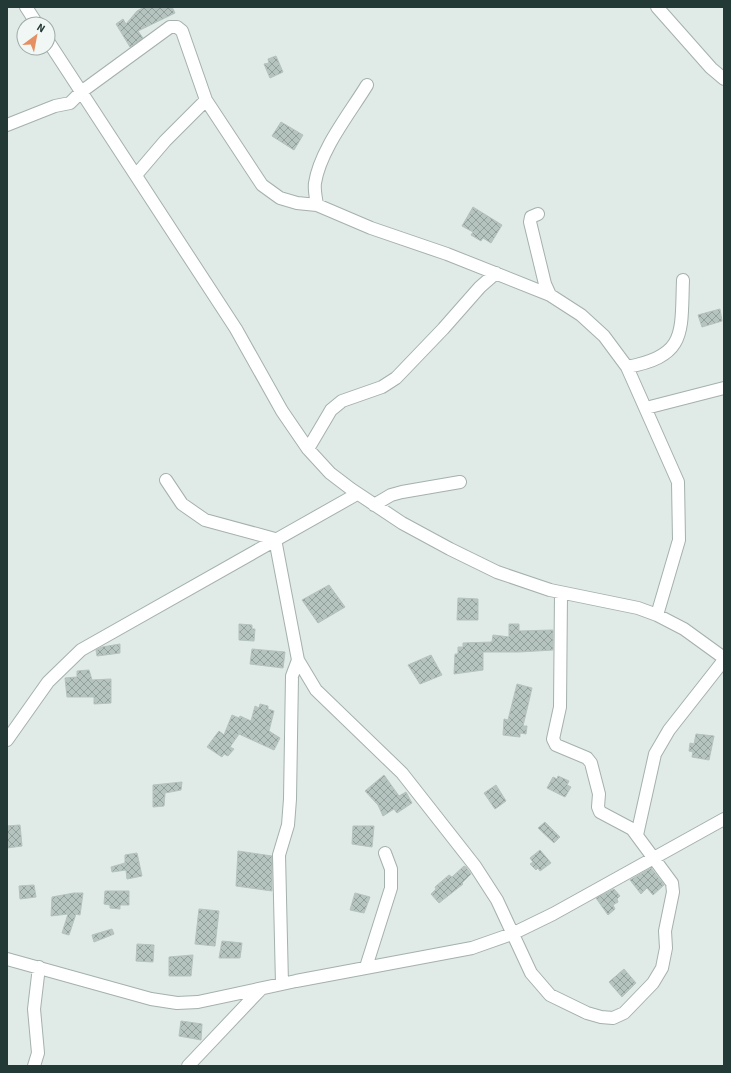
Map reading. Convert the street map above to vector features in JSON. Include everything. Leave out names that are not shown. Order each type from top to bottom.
[{"type":"street","points":[[26,7],[32,16]]},
{"type":"street","points":[[657,7],[702,58],[724,79]]},
{"type":"street","points":[[7,125],[55,106],[70,103],[81,92],[170,27],[177,27],[182,31],[206,100],[262,185],[280,198],[297,203],[317,205],[372,228],[496,273],[550,295],[581,315],[604,336],[627,367],[678,482],[679,540],[657,615]]},
{"type":"street","points":[[56,53],[236,328],[282,411],[308,449],[330,473],[357,494],[402,523],[497,572],[561,593],[638,608],[657,615],[684,629],[724,659],[669,730],[655,754],[637,835]]},
{"type":"street","points":[[317,205],[314,185],[318,169],[329,146],[367,85]]},
{"type":"street","points":[[136,175],[165,142],[206,100]]},
{"type":"street","points":[[538,214],[532,217],[530,222],[545,284],[550,295]]},
{"type":"street","points":[[308,449],[330,410],[342,401],[382,387],[396,378],[443,329],[480,287],[496,273]]},
{"type":"street","points":[[627,367],[647,363],[663,357],[672,348],[678,336],[682,318],[682,280]]},
{"type":"street","points":[[646,408],[717,388],[724,388]]},
{"type":"street","points":[[166,480],[182,504],[192,513],[205,520],[276,539]]},
{"type":"street","points":[[374,505],[391,495],[402,492],[460,482]]},
{"type":"street","points":[[7,740],[48,682],[81,650],[146,615],[276,539],[357,494]]},
{"type":"street","points":[[276,539],[298,660],[316,690],[402,773],[475,866],[497,900],[531,973],[550,995],[587,1013],[601,1017],[613,1018],[624,1013],[653,983],[662,968],[666,948],[665,931],[673,892],[672,883],[637,835],[624,824],[604,816],[600,812],[598,807],[599,794],[591,764],[587,758],[556,745],[553,738],[560,707],[561,593]]},
{"type":"street","points":[[282,984],[279,855],[288,825],[290,798],[292,676],[294,666],[298,660]]},
{"type":"street","points":[[7,959],[151,999],[177,1003],[198,1002],[366,967],[472,948],[512,934],[553,914],[724,819]]},
{"type":"street","points":[[366,967],[391,888],[390,869],[385,853]]},
{"type":"street","points":[[34,1066],[38,1053],[34,1009],[39,967]]},
{"type":"street","points":[[188,1066],[261,989]]},
{"type":"building","points":[[144,7],[172,7],[175,13],[138,31],[143,38],[130,47],[116,24],[123,19],[126,24],[137,11]]},
{"type":"building","points":[[276,56],[283,72],[270,78],[264,64],[269,63],[268,59]]},
{"type":"building","points":[[281,122],[303,135],[294,150],[272,136]]},
{"type":"building","points":[[473,207],[502,225],[491,243],[483,238],[481,241],[471,235],[473,232],[462,226]]},
{"type":"building","points":[[720,309],[722,321],[702,327],[698,315]]},
{"type":"building","points":[[329,585],[345,607],[318,623],[302,600]]},
{"type":"building","points":[[458,598],[478,599],[478,620],[457,620]]},
{"type":"building","points":[[239,624],[252,625],[252,629],[255,629],[254,641],[239,640]]},
{"type":"building","points":[[509,624],[519,624],[519,631],[553,630],[553,650],[483,652],[483,670],[454,674],[455,654],[458,654],[458,647],[463,647],[463,643],[492,642],[493,635],[509,637]]},
{"type":"building","points":[[120,644],[120,653],[97,656],[96,650],[102,647]]},
{"type":"building","points":[[252,649],[285,652],[283,668],[250,664]]},
{"type":"building","points":[[431,655],[442,675],[420,684],[408,665]]},
{"type":"building","points":[[89,670],[92,680],[111,679],[111,703],[94,704],[94,697],[67,697],[65,678],[77,677],[77,671]]},
{"type":"building","points":[[517,684],[532,688],[523,726],[527,726],[526,734],[520,733],[520,737],[503,735],[504,719],[508,720]]},
{"type":"building","points":[[260,704],[268,706],[268,709],[274,711],[269,731],[280,738],[274,750],[239,734],[230,747],[234,749],[228,756],[224,754],[222,757],[207,747],[219,731],[224,735],[232,715],[239,718],[240,716],[251,721],[255,706],[259,708]]},
{"type":"building","points":[[696,734],[714,736],[709,760],[692,757],[693,752],[689,751],[690,743],[694,744]]},
{"type":"building","points":[[384,775],[399,796],[406,792],[412,803],[397,813],[394,809],[383,816],[378,805],[365,791]]},
{"type":"building","points":[[558,776],[569,781],[567,785],[571,787],[565,797],[547,788],[553,777],[557,779]]},
{"type":"building","points":[[182,782],[181,790],[165,793],[164,806],[153,807],[153,785]]},
{"type":"building","points":[[496,785],[506,801],[495,809],[484,793]]},
{"type":"building","points":[[545,822],[560,837],[554,843],[538,828]]},
{"type":"building","points":[[20,825],[22,846],[7,848],[7,826]]},
{"type":"building","points":[[353,826],[374,826],[372,847],[352,844]]},
{"type":"building","points":[[540,850],[551,863],[540,871],[538,868],[536,870],[530,864],[533,862],[530,858]]},
{"type":"building","points":[[238,851],[272,856],[272,891],[236,886]]},
{"type":"building","points":[[137,853],[142,876],[127,879],[126,870],[112,872],[111,867],[125,863],[125,855]]},
{"type":"building","points":[[464,866],[471,874],[462,883],[463,884],[439,903],[431,894],[436,889],[435,887],[449,875],[452,877]]},
{"type":"building","points":[[651,868],[664,885],[653,895],[647,888],[641,894],[630,880]]},
{"type":"building","points":[[34,885],[36,897],[20,899],[19,886]]},
{"type":"building","points":[[614,889],[620,896],[617,899],[618,902],[613,905],[615,909],[608,915],[596,898]]},
{"type":"building","points":[[105,891],[129,891],[129,905],[120,905],[120,909],[110,908],[110,905],[104,904]]},
{"type":"building","points":[[83,893],[80,915],[76,914],[69,935],[62,933],[68,914],[51,916],[52,897]]},
{"type":"building","points":[[355,893],[370,897],[364,913],[350,910]]},
{"type":"building","points":[[199,909],[219,911],[215,946],[195,944]]},
{"type":"building","points":[[112,929],[114,934],[94,942],[92,935]]},
{"type":"building","points":[[222,941],[242,943],[240,958],[219,958]]},
{"type":"building","points":[[137,944],[154,945],[153,962],[136,961]]},
{"type":"building","points":[[193,955],[191,976],[169,976],[169,957]]},
{"type":"building","points":[[624,969],[636,983],[622,997],[609,982]]},
{"type":"building","points":[[181,1021],[202,1024],[201,1040],[179,1036]]}]
